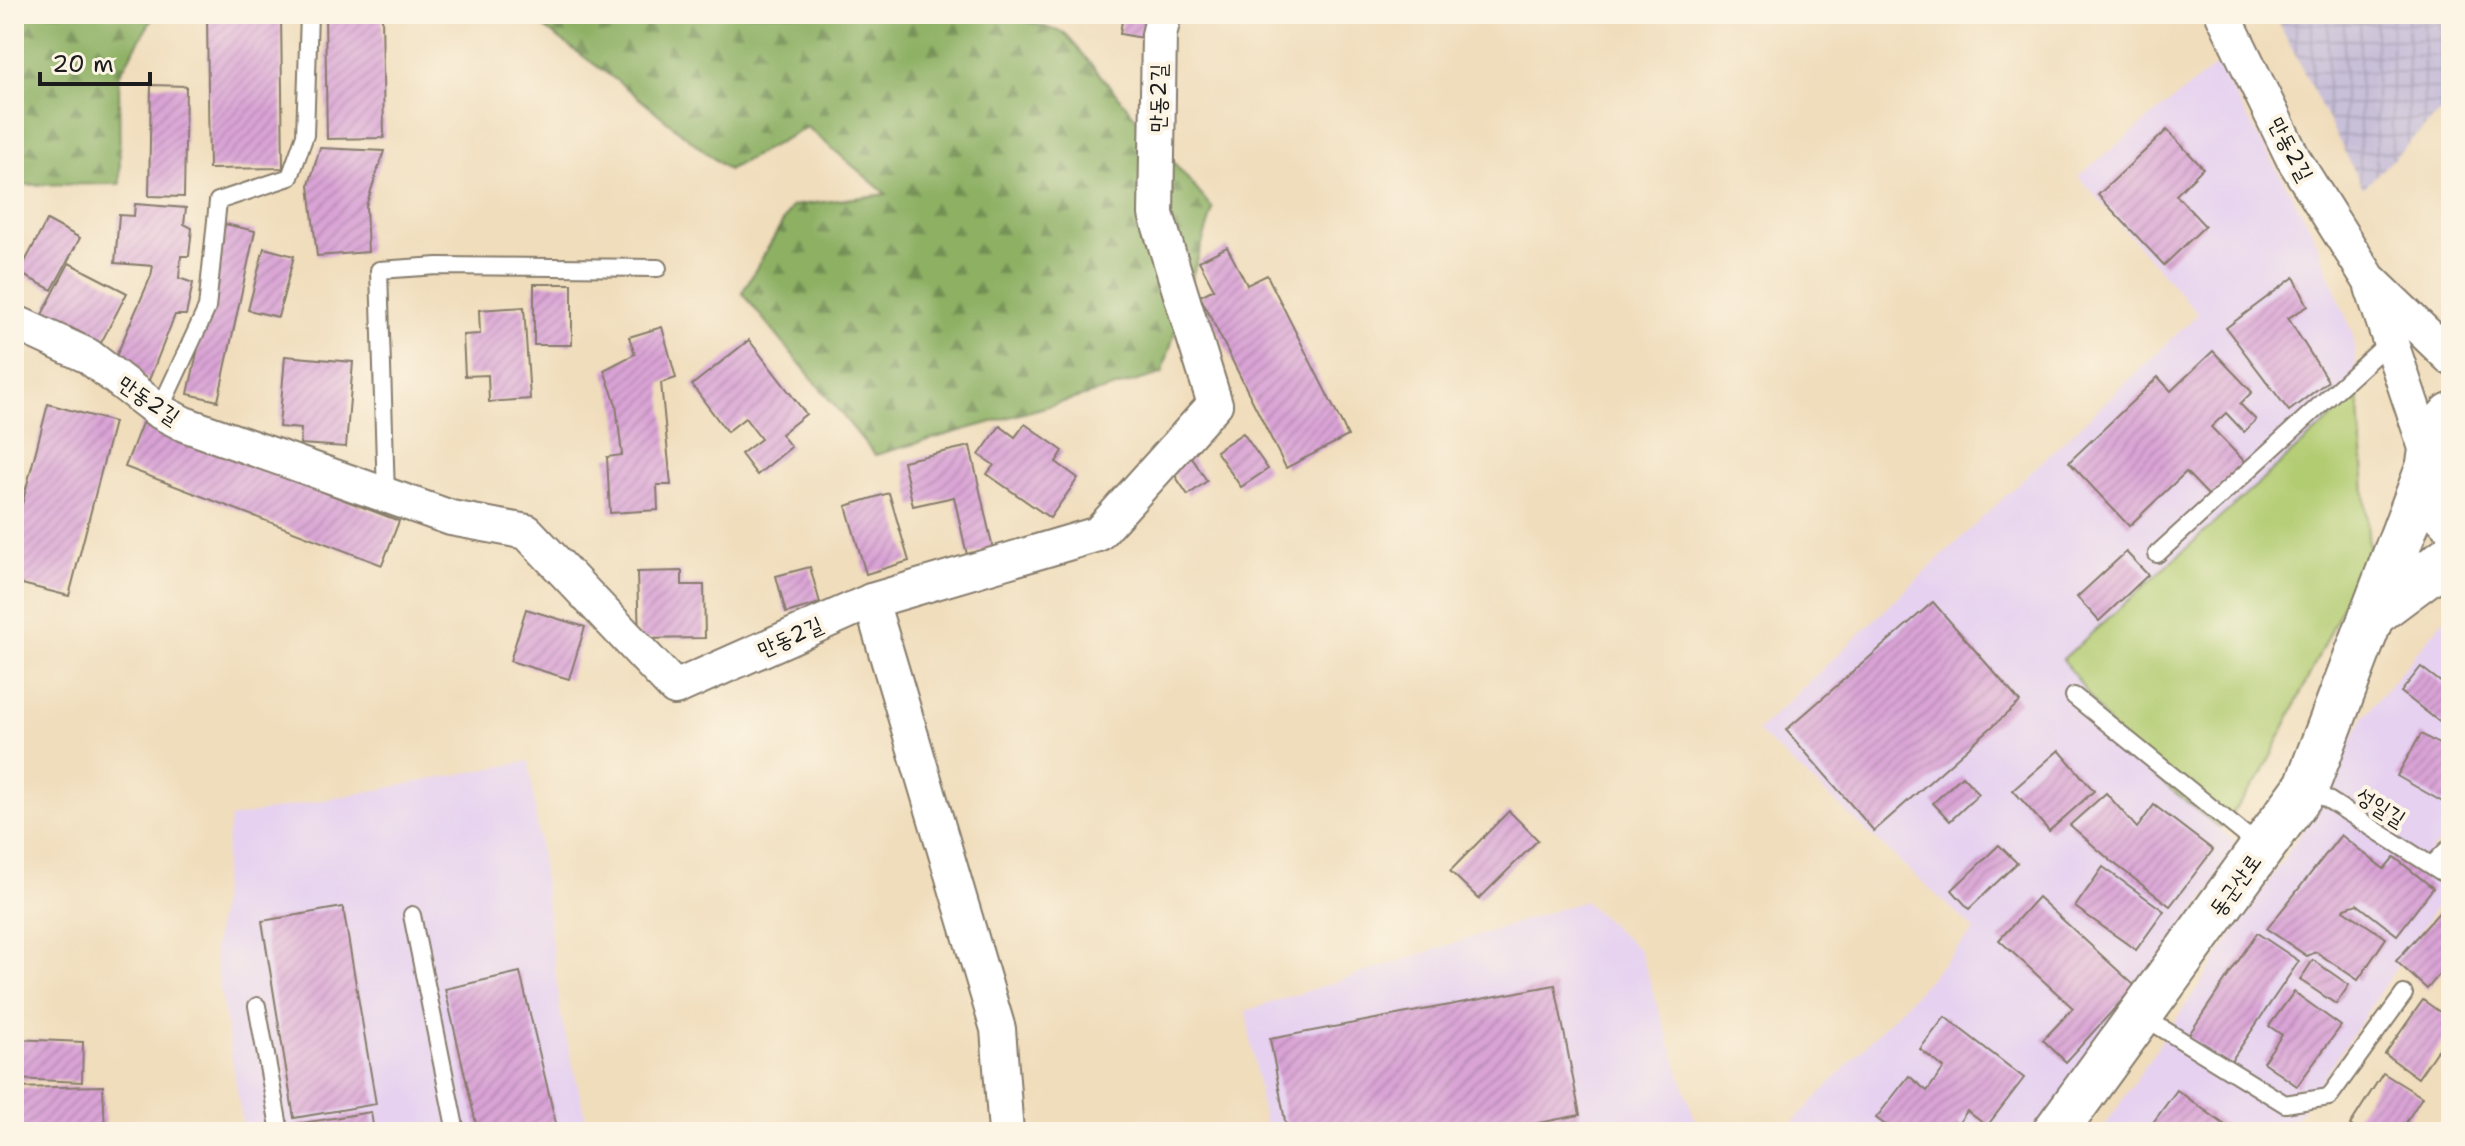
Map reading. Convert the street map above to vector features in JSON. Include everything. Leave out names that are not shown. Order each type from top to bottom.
[{"type":"main road","name":"동군산로","points":[[2055,1132],[2307,786],[2439,428],[2451,415]]},
{"type":"main road","points":[[2428,463],[2432,492],[2443,513],[2451,520]]},
{"type":"main road","points":[[2372,615],[2451,556]]},
{"type":"street","name":"만동2길","points":[[14,322],[88,356],[159,411],[184,424],[451,518],[527,532],[675,688],[871,601],[1098,534],[1215,404],[1156,214],[1159,35],[1164,14]]},
{"type":"street","name":"만동2길","points":[[2223,14],[2293,158],[2369,279]]},
{"type":"street","points":[[2369,279],[2428,463]]},
{"type":"street","points":[[2369,279],[2451,358]]},
{"type":"street","points":[[871,601],[998,1029],[1006,1132]]},
{"type":"lane","points":[[159,411],[207,308],[218,201],[290,177],[305,135],[309,14]]},
{"type":"lane","points":[[386,495],[379,270],[438,266],[658,268]]},
{"type":"lane","points":[[2157,554],[2390,341]]},
{"type":"lane","points":[[2074,696],[2262,848]]},
{"type":"lane","name":"성일길","points":[[2307,786],[2451,878]]},
{"type":"lane","points":[[2432,865],[2451,846]]},
{"type":"lane","points":[[412,915],[456,1132]]},
{"type":"lane","points":[[2140,1015],[2285,1104],[2329,1097],[2404,994]]},
{"type":"lane","points":[[257,1006],[280,1132]]},
{"type":"shaded area","points":[[2274,14],[2451,14],[2451,102],[2363,188]]},
{"type":"shaded area","points":[[2217,65],[2312,230],[2353,335],[2358,394],[2063,659],[2134,760],[2242,847],[2039,1132],[1784,1132],[1975,930],[1757,731],[2198,314],[2078,176]]},
{"type":"shaded area","points":[[2451,611],[2451,833],[2431,851],[2446,892],[2293,1124],[2342,1132],[2101,1132],[2306,825],[2364,717]]},
{"type":"shaded area","points":[[529,761],[561,1016],[589,1132],[244,1132],[214,951],[230,818]]},
{"type":"shaded area","points":[[1584,901],[1640,951],[1699,1132],[1266,1132],[1246,1011]]},
{"type":"green space","points":[[14,14],[155,14],[119,75],[120,184],[14,185]]},
{"type":"green space","points":[[525,14],[1004,14],[1065,33],[1213,209],[1162,374],[875,455],[742,293],[792,206],[886,194],[807,127],[728,170],[620,83]]},
{"type":"green space","points":[[2358,394],[2369,549],[2263,773],[2220,828],[2134,760],[2063,659]]},
{"type":"building","points":[[207,14],[281,14],[283,168],[209,169]]},
{"type":"building","points":[[325,14],[382,14],[384,138],[327,139]]},
{"type":"building","points":[[1123,14],[1146,14],[1143,38],[1120,34]]},
{"type":"building","points":[[151,85],[186,86],[184,197],[149,196]]},
{"type":"building","points":[[2167,130],[2203,168],[2176,195],[2205,226],[2164,265],[2098,195]]},
{"type":"building","points":[[320,148],[384,151],[366,206],[368,252],[317,256],[309,185]]},
{"type":"building","points":[[135,204],[186,208],[184,224],[192,228],[189,256],[181,256],[179,278],[193,283],[186,315],[175,315],[149,380],[114,361],[153,266],[115,263],[119,215],[134,216]]},
{"type":"building","points":[[47,220],[80,238],[52,290],[19,273]]},
{"type":"building","points":[[225,224],[255,231],[218,401],[188,394]]},
{"type":"building","points":[[1227,247],[1247,285],[1267,275],[1348,436],[1286,468],[1200,296],[1214,289],[1199,261]]},
{"type":"building","points":[[264,248],[294,256],[278,317],[248,310]]},
{"type":"building","points":[[69,263],[127,293],[101,343],[70,327],[64,338],[37,324]]},
{"type":"building","points":[[2294,277],[2308,306],[2288,318],[2328,381],[2289,411],[2226,328]]},
{"type":"building","points":[[534,284],[572,284],[572,345],[534,345]]},
{"type":"building","points":[[524,307],[530,399],[489,402],[488,375],[465,376],[463,335],[480,334],[479,310]]},
{"type":"building","points":[[662,327],[676,378],[661,383],[671,485],[657,485],[658,510],[610,513],[607,457],[622,455],[616,404],[604,370],[635,354],[629,337]]},
{"type":"building","points":[[749,340],[806,414],[781,434],[791,447],[757,475],[741,454],[761,439],[745,418],[727,432],[692,385]]},
{"type":"building","points":[[2213,351],[2252,392],[2240,404],[2256,420],[2244,432],[2226,413],[2211,427],[2246,463],[2210,497],[2186,472],[2129,526],[2069,462],[2158,377],[2171,391]]},
{"type":"building","points":[[285,356],[353,362],[346,447],[300,444],[301,429],[279,427]]},
{"type":"building","points":[[48,404],[114,422],[69,596],[14,582],[14,535]]},
{"type":"building","points":[[142,423],[399,521],[382,565],[125,467]]},
{"type":"building","points":[[1025,424],[1063,451],[1056,462],[1078,478],[1050,518],[987,474],[994,465],[979,455],[1000,426],[1015,437]]},
{"type":"building","points":[[1243,433],[1268,469],[1241,487],[1216,451]]},
{"type":"building","points":[[970,446],[993,549],[967,555],[954,497],[913,506],[903,461]]},
{"type":"building","points":[[1190,455],[1207,481],[1188,495],[1170,468]]},
{"type":"building","points":[[889,493],[909,561],[866,574],[846,506]]},
{"type":"building","points":[[2126,552],[2148,575],[2099,621],[2077,597]]},
{"type":"building","points":[[810,567],[820,603],[786,613],[776,576]]},
{"type":"building","points":[[682,571],[682,585],[704,585],[705,638],[639,639],[637,572]]},
{"type":"building","points":[[1933,602],[2020,702],[1874,831],[1786,730]]},
{"type":"building","points":[[526,609],[585,627],[569,679],[510,661]]},
{"type":"building","points":[[2421,667],[2451,690],[2451,731],[2401,692]]},
{"type":"building","points":[[2421,734],[2451,751],[2451,795],[2446,804],[2397,776]]},
{"type":"building","points":[[2059,750],[2094,791],[2049,831],[2013,790]]},
{"type":"building","points":[[1962,776],[1979,794],[1950,821],[1933,803]]},
{"type":"building","points":[[2106,793],[2137,828],[2154,805],[2213,850],[2170,906],[2070,825]]},
{"type":"building","points":[[1509,811],[1538,840],[1479,899],[1450,871]]},
{"type":"building","points":[[2341,835],[2384,869],[2394,857],[2433,888],[2397,935],[2357,904],[2345,908],[2386,938],[2358,980],[2316,952],[2307,956],[2267,929]]},
{"type":"building","points":[[1999,845],[2017,863],[1969,909],[1952,890]]},
{"type":"building","points":[[2103,867],[2164,911],[2136,950],[2075,907]]},
{"type":"building","points":[[2038,897],[2135,986],[2066,1062],[2043,1040],[2073,1008],[1999,940]]},
{"type":"building","points":[[2451,899],[2451,961],[2427,989],[2396,961]]},
{"type":"building","points":[[343,907],[376,1104],[294,1118],[262,921]]},
{"type":"building","points":[[2257,933],[2299,961],[2229,1064],[2188,1036]]},
{"type":"building","points":[[2313,960],[2349,985],[2336,1004],[2300,980]]},
{"type":"building","points":[[520,972],[558,1132],[478,1132],[445,989]]},
{"type":"building","points":[[1555,985],[1580,1115],[1492,1132],[1287,1132],[1270,1039]]},
{"type":"building","points":[[2294,992],[2341,1026],[2297,1086],[2263,1062],[2282,1035],[2269,1026]]},
{"type":"building","points":[[2423,1000],[2451,1020],[2451,1030],[2418,1078],[2385,1054]]},
{"type":"building","points":[[1945,1017],[2024,1078],[1987,1126],[1967,1111],[1958,1124],[1968,1132],[1895,1132],[1876,1118],[1909,1076],[1927,1091],[1944,1068],[1920,1049]]},
{"type":"building","points":[[14,1039],[83,1042],[82,1082],[14,1079]]},
{"type":"building","points":[[2383,1073],[2422,1097],[2400,1132],[2361,1132],[2350,1125]]},
{"type":"building","points":[[103,1086],[105,1132],[14,1132],[14,1088]]},
{"type":"building","points":[[2177,1090],[2229,1128],[2226,1132],[2146,1132]]},
{"type":"building","points":[[371,1112],[374,1132],[297,1132],[296,1124]]}]
